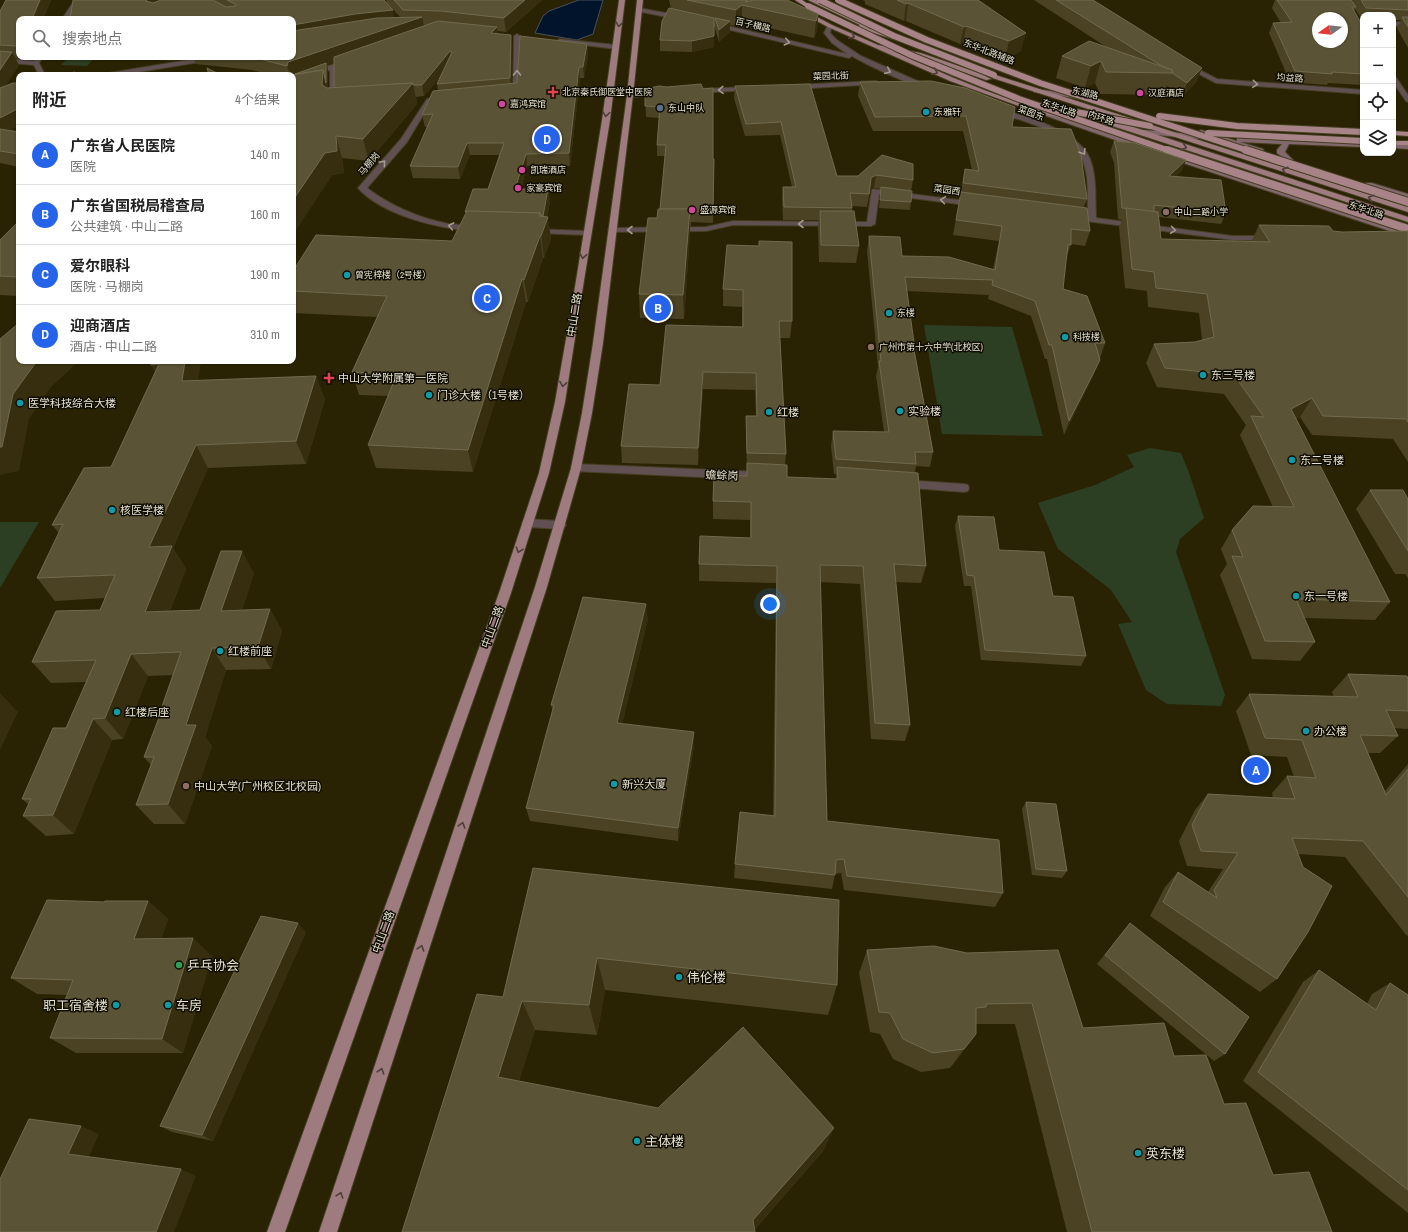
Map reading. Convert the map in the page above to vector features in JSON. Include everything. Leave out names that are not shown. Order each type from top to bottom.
[{"type":"highway","name":"内环路","points":[[798,0],[913,56],[986,86],[1111,131],[1407,232]]},
{"type":"highway","name":"东湖路","points":[[820,0],[880,29],[938,54],[1029,88],[1076,101],[1130,112],[1197,122],[1257,127],[1360,132]]},
{"type":"highway","name":"内环路","points":[[838,0],[927,40],[1040,83],[1408,202]]},
{"type":"highway","name":"东湖路","points":[[986,86],[1072,111],[1158,127],[1219,134],[1360,141]]},
{"type":"highway","points":[[1396,133],[1408,133]]},
{"type":"highway","points":[[1396,143],[1408,143]]},
{"type":"main road","name":"中山二路","points":[[276,1232],[528,523],[551,445],[587,233],[622,0]]},
{"type":"main road","name":"东华北路","points":[[781,0],[830,26],[952,80],[1037,111],[1407,232]]},
{"type":"main road","name":"东华北路","points":[[811,0],[851,19],[958,63],[1036,91],[1408,210]]},
{"type":"main road","points":[[798,9],[826,7],[845,1]]},
{"type":"main road","name":"东华北路辅路","points":[[845,1],[984,60],[1132,112]]},
{"type":"main road","points":[[328,1232],[560,525],[576,468],[594,372],[630,95],[640,5]]},
{"type":"main road","points":[[851,19],[859,8]]},
{"type":"main road","points":[[830,26],[839,23],[847,23],[902,40]]},
{"type":"main road","points":[[873,46],[903,50],[939,61],[1133,131],[1408,220]]},
{"type":"main road","points":[[897,56],[939,61]]},
{"type":"main road","points":[[1036,91],[1092,98]]},
{"type":"main road","points":[[1081,105],[1092,98]]},
{"type":"main road","points":[[1037,111],[1133,131],[1287,142],[1360,145]]},
{"type":"main road","points":[[1132,112],[1154,117],[1206,124],[1360,132]]},
{"type":"main road","points":[[1132,112],[1222,138],[1408,197]]},
{"type":"main road","points":[[1287,142],[1281,150],[1281,153],[1288,160]]},
{"type":"main road","points":[[1396,146],[1408,147]]},
{"type":"street","points":[[67,16],[78,0]]},
{"type":"street","points":[[640,5],[688,20]]},
{"type":"street","name":"百子横路","points":[[710,24],[863,60]]},
{"type":"street","points":[[1396,24],[1408,24]]},
{"type":"street","points":[[830,26],[826,33],[834,43],[863,60],[913,82],[938,91]]},
{"type":"street","points":[[500,94],[516,93],[517,36]]},
{"type":"street","points":[[552,40],[616,47]]},
{"type":"street","points":[[296,79],[355,58]]},
{"type":"street","points":[[0,60],[36,63]]},
{"type":"street","points":[[127,72],[200,60]]},
{"type":"street","name":"均益路","points":[[1177,60],[1216,81],[1360,92]]},
{"type":"street","points":[[36,63],[40,72]]},
{"type":"street","points":[[333,66],[333,106],[341,105]]},
{"type":"street","points":[[1396,81],[1407,94]]},
{"type":"street","points":[[898,82],[913,82]]},
{"type":"street","name":"菜园北街","points":[[788,87],[882,83]]},
{"type":"street","points":[[687,92],[756,88]]},
{"type":"street","points":[[630,95],[665,93]]},
{"type":"street","points":[[1396,94],[1407,94]]},
{"type":"street","name":"马棚岗","points":[[453,98],[426,99],[404,140],[362,188],[384,204],[433,222],[465,229],[480,229]]},
{"type":"street","name":"菜园东","points":[[989,108],[1034,123],[1065,136],[1082,150],[1087,158],[1090,174],[1092,220]]},
{"type":"street","name":"菜园西","points":[[612,230],[706,229],[733,223],[871,224],[875,191],[984,205]]},
{"type":"street","points":[[1061,215],[1233,238],[1278,238]]},
{"type":"street","points":[[526,231],[587,233]]},
{"type":"street","points":[[1382,235],[1407,232]]},
{"type":"street","name":"蟾蜍岗","points":[[576,468],[773,476]]},
{"type":"street","points":[[890,483],[964,488]]},
{"type":"street","points":[[528,523],[560,525]]},
{"type":"green space","points":[[66,60],[92,60],[87,66],[61,65]]},
{"type":"green space","points":[[924,325],[1012,327],[1043,436],[942,434]]},
{"type":"green space","points":[[1150,448],[1181,453],[1204,518],[1180,539],[1176,552],[1225,695],[1221,706],[1167,704],[1146,690],[1118,624],[1132,622],[1111,590],[1058,549],[1038,503],[1095,485],[1134,467],[1127,455]]},
{"type":"green space","points":[[0,522],[39,522],[0,588]]},
{"type":"water","points":[[579,0],[603,0],[593,34],[577,40],[535,33],[543,16],[549,11]]},
{"type":"building","points":[[6,0],[40,0],[33,16],[16,16],[16,46],[0,45],[0,11]]},
{"type":"building","points":[[73,0],[147,0],[146,1],[153,3],[161,0],[213,0],[226,7],[236,6],[227,0],[384,0],[393,10],[355,14],[296,24],[296,16],[70,16]]},
{"type":"building","points":[[394,0],[525,0],[504,18],[441,11],[403,10]]},
{"type":"building","points":[[687,0],[748,0],[745,2],[753,0],[787,0],[818,14],[816,21],[742,5],[736,10]]},
{"type":"building","points":[[897,0],[978,0],[1026,33],[1009,41],[966,26],[964,27],[908,3],[906,4]]},
{"type":"building","points":[[1056,0],[1093,0],[1202,68],[1187,83],[1172,73],[1172,70],[1160,65]]},
{"type":"building","points":[[1277,0],[1351,0],[1356,7],[1352,7],[1360,22],[1360,74],[1332,72],[1332,74],[1295,71],[1273,23],[1292,22]]},
{"type":"building","points":[[1361,0],[1408,0],[1408,10],[1366,8]]},
{"type":"building","points":[[669,8],[714,18],[714,36],[692,41],[660,40],[662,21]]},
{"type":"building","points":[[422,17],[296,59],[296,31],[377,18]]},
{"type":"building","points":[[1402,17],[1408,17],[1408,27]]},
{"type":"building","points":[[715,18],[730,21],[719,30]]},
{"type":"building","points":[[438,21],[497,27],[491,33],[511,35],[510,78],[437,84],[452,52],[450,51],[422,85],[413,85],[413,83],[334,88],[334,57]]},
{"type":"building","points":[[520,36],[587,44],[583,67],[579,67],[569,153],[526,154],[515,189],[548,189],[543,216],[540,215],[540,213],[465,212],[473,189],[488,189],[504,143],[467,143],[458,167],[410,166],[433,114],[422,115],[433,91],[517,83]]},
{"type":"building","points":[[1089,41],[1172,70],[1172,73],[1106,72],[1101,61],[1091,66],[1062,56]]},
{"type":"building","points":[[0,51],[12,52],[0,70]]},
{"type":"building","points":[[264,60],[294,60],[288,62],[287,66]]},
{"type":"building","points":[[326,63],[326,83],[323,70],[296,74]]},
{"type":"building","points":[[207,68],[215,72],[208,72]]},
{"type":"building","points":[[323,70],[322,85],[327,88],[413,83],[363,139],[336,136],[337,151],[325,153],[296,196],[296,74]]},
{"type":"building","points":[[931,81],[965,88],[1015,107],[1012,127],[1071,129],[1081,155],[1087,199],[963,183],[965,169],[979,171],[966,116],[875,117],[860,82]]},
{"type":"building","points":[[16,83],[16,110],[0,118],[0,88]]},
{"type":"building","points":[[701,84],[703,89],[713,88],[713,211],[691,211],[690,214],[690,209],[660,209],[666,145],[657,145],[660,107],[645,106],[645,89],[659,86],[667,87]]},
{"type":"building","points":[[810,84],[837,176],[858,176],[882,155],[913,164],[913,180],[876,175],[871,178],[869,194],[850,193],[852,208],[784,207],[783,187],[796,187],[781,122],[746,124],[735,86]]},
{"type":"building","points":[[0,129],[16,132],[16,154],[0,151]]},
{"type":"building","points":[[1114,141],[1135,143],[1186,160],[1169,176],[1221,180],[1226,213],[1154,205],[1154,212],[1122,208],[1117,152]]},
{"type":"building","points":[[881,187],[912,191],[911,202],[880,200]]},
{"type":"building","points":[[961,192],[1087,208],[1090,231],[1071,229],[1071,245],[1068,244],[1063,289],[1087,296],[1105,343],[1095,343],[1100,360],[1069,421],[1052,345],[1049,345],[1035,301],[992,285],[993,280],[905,277],[914,350],[933,452],[915,452],[916,464],[836,459],[833,431],[889,432],[879,361],[881,361],[869,236],[900,237],[902,256],[949,257],[995,270],[1002,226],[956,220]]},
{"type":"building","points":[[1126,208],[1158,212],[1161,239],[1270,242],[1259,225],[1329,226],[1333,231],[1342,232],[1408,231],[1408,422],[1406,419],[1323,416],[1312,398],[1291,409],[1390,602],[1296,599],[1315,642],[1265,641],[1232,556],[1243,557],[1232,530],[1253,506],[1294,507],[1251,416],[1264,417],[1234,375],[1165,368],[1154,344],[1195,342],[1214,337],[1207,294],[1156,288],[1154,272],[1132,269]]},
{"type":"building","points":[[658,209],[690,209],[683,295],[639,294],[648,218],[657,218]]},
{"type":"building","points":[[467,211],[540,213],[539,216],[548,217],[524,280],[522,279],[468,450],[368,445],[397,374],[352,372],[387,296],[296,291],[296,266],[316,235],[452,241]]},
{"type":"building","points":[[820,211],[854,211],[859,246],[821,245]]},
{"type":"building","points":[[16,224],[16,277],[0,276],[0,240]]},
{"type":"building","points":[[759,241],[792,242],[792,321],[779,321],[786,454],[747,453],[746,416],[757,416],[756,373],[703,372],[698,448],[621,446],[629,384],[660,385],[666,325],[743,327],[743,290],[723,289],[727,245],[759,246]]},
{"type":"building","points":[[16,326],[16,364],[35,364],[13,394],[2,447],[0,447],[0,339]]},
{"type":"building","points":[[159,364],[185,364],[182,381],[316,376],[296,441],[196,445],[149,547],[172,546],[145,612],[200,610],[221,551],[242,551],[221,611],[270,609],[258,647],[212,648],[186,725],[196,725],[168,804],[136,805],[154,757],[144,757],[181,652],[131,654],[105,718],[93,719],[53,815],[23,816],[31,799],[22,799],[53,728],[66,728],[96,660],[32,662],[56,611],[100,610],[115,575],[37,578],[63,524],[52,525],[84,468],[111,467]]},
{"type":"building","points":[[747,463],[787,465],[787,477],[838,479],[837,467],[918,473],[926,566],[894,564],[910,725],[875,723],[863,566],[820,565],[827,821],[999,840],[1003,893],[847,876],[844,859],[836,860],[835,875],[735,864],[740,812],[775,816],[777,566],[699,564],[700,536],[751,538],[751,502],[713,501],[714,475],[747,476]]},
{"type":"building","points":[[1370,490],[1403,490],[1408,499],[1408,551]]},
{"type":"building","points":[[958,516],[994,517],[999,550],[1044,552],[1053,596],[1073,597],[1086,656],[985,650],[974,576],[967,575]]},
{"type":"building","points":[[583,597],[646,604],[617,723],[694,732],[678,828],[526,808],[554,705],[551,705]]},
{"type":"building","points":[[1348,674],[1407,676],[1408,679],[1408,711],[1386,710],[1398,736],[1360,735],[1386,795],[1408,769],[1408,897],[1363,841],[1292,838],[1303,867],[1332,886],[1308,932],[1277,979],[1163,902],[1178,872],[1217,898],[1214,890],[1238,853],[1201,851],[1192,825],[1208,794],[1295,799],[1287,776],[1316,778],[1302,740],[1265,738],[1249,694],[1358,697]]},
{"type":"building","points":[[1026,802],[1056,804],[1067,871],[1036,869]]},
{"type":"building","points":[[533,868],[839,900],[837,985],[597,958],[589,1005],[522,1001],[498,1077],[658,1108],[743,1027],[834,1128],[753,1220],[755,1232],[402,1232],[477,994],[503,997]]},
{"type":"building","points":[[47,900],[104,902],[148,901],[134,939],[193,938],[162,1039],[50,1038],[73,980],[11,978]]},
{"type":"building","points":[[261,916],[298,923],[202,1135],[160,1126]]},
{"type":"building","points":[[1130,923],[1249,1017],[1225,1054],[1105,955]]},
{"type":"building","points":[[934,946],[967,953],[1058,950],[1083,1028],[1164,1023],[1174,1056],[1206,1055],[1224,1104],[1246,1103],[1273,1175],[1309,1172],[1332,1232],[1092,1232],[1032,1003],[986,1004],[986,1007],[976,1008],[976,1034],[964,1049],[933,1053],[903,1039],[890,1013],[879,1012],[867,950]]},
{"type":"building","points":[[1319,970],[1376,1010],[1390,983],[1408,995],[1408,1190],[1258,1072]]},
{"type":"building","points":[[29,1119],[81,1126],[68,1154],[181,1169],[156,1232],[0,1232],[0,1179]]},
{"type":"place","name":"北京秦氏御医堂中医院","points":[[553,92]]},
{"type":"place","name":"汉庭酒店","points":[[1140,93]]},
{"type":"place","name":"嘉鸿宾馆","points":[[502,104]]},
{"type":"place","name":"东山中队","points":[[660,108]]},
{"type":"place","name":"东雅轩","points":[[926,112]]},
{"type":"place","name":"迎商酒店","points":[[547,139]]},
{"type":"place","name":"凯瑞酒店","points":[[522,170]]},
{"type":"place","name":"家豪宾馆","points":[[518,188]]},
{"type":"place","name":"盛源宾馆","points":[[692,210]]},
{"type":"place","name":"中山二路小学","points":[[1166,212]]},
{"type":"place","name":"曾宪梓楼（2号楼）","points":[[347,275]]},
{"type":"place","name":"爱尔眼科","points":[[487,298]]},
{"type":"place","name":"广东省国税局稽查局","points":[[658,308]]},
{"type":"place","name":"东楼","points":[[889,313]]},
{"type":"place","name":"科技楼","points":[[1065,337]]},
{"type":"place","name":"广州市第十六中学(北校区)","points":[[871,347]]},
{"type":"place","name":"东三号楼","points":[[1203,375]]},
{"type":"place","name":"中山大学附属第一医院","points":[[329,378]]},
{"type":"place","name":"门诊大楼（1号楼）","points":[[429,395]]},
{"type":"place","name":"医学科技综合大楼","points":[[20,403]]},
{"type":"place","name":"实验楼","points":[[900,411]]},
{"type":"place","name":"红楼","points":[[769,412]]},
{"type":"place","name":"东二号楼","points":[[1292,460]]},
{"type":"place","name":"核医学楼","points":[[112,510]]},
{"type":"place","name":"东一号楼","points":[[1296,596]]},
{"type":"place","name":"红楼前座","points":[[220,651]]},
{"type":"place","name":"红楼后座","points":[[117,712]]},
{"type":"place","name":"办公楼","points":[[1306,731]]},
{"type":"place","name":"广东省人民医院","points":[[1256,770]]},
{"type":"place","name":"新兴大厦","points":[[614,784]]},
{"type":"place","name":"中山大学(广州校区北校园)","points":[[186,786]]},
{"type":"place","name":"乒乓协会","points":[[179,965]]},
{"type":"place","name":"伟伦楼","points":[[679,977]]},
{"type":"place","name":"职工宿舍楼","points":[[116,1005]]},
{"type":"place","name":"车房","points":[[168,1005]]},
{"type":"place","name":"主体楼","points":[[637,1141]]},
{"type":"place","name":"英东楼","points":[[1138,1153]]}]
